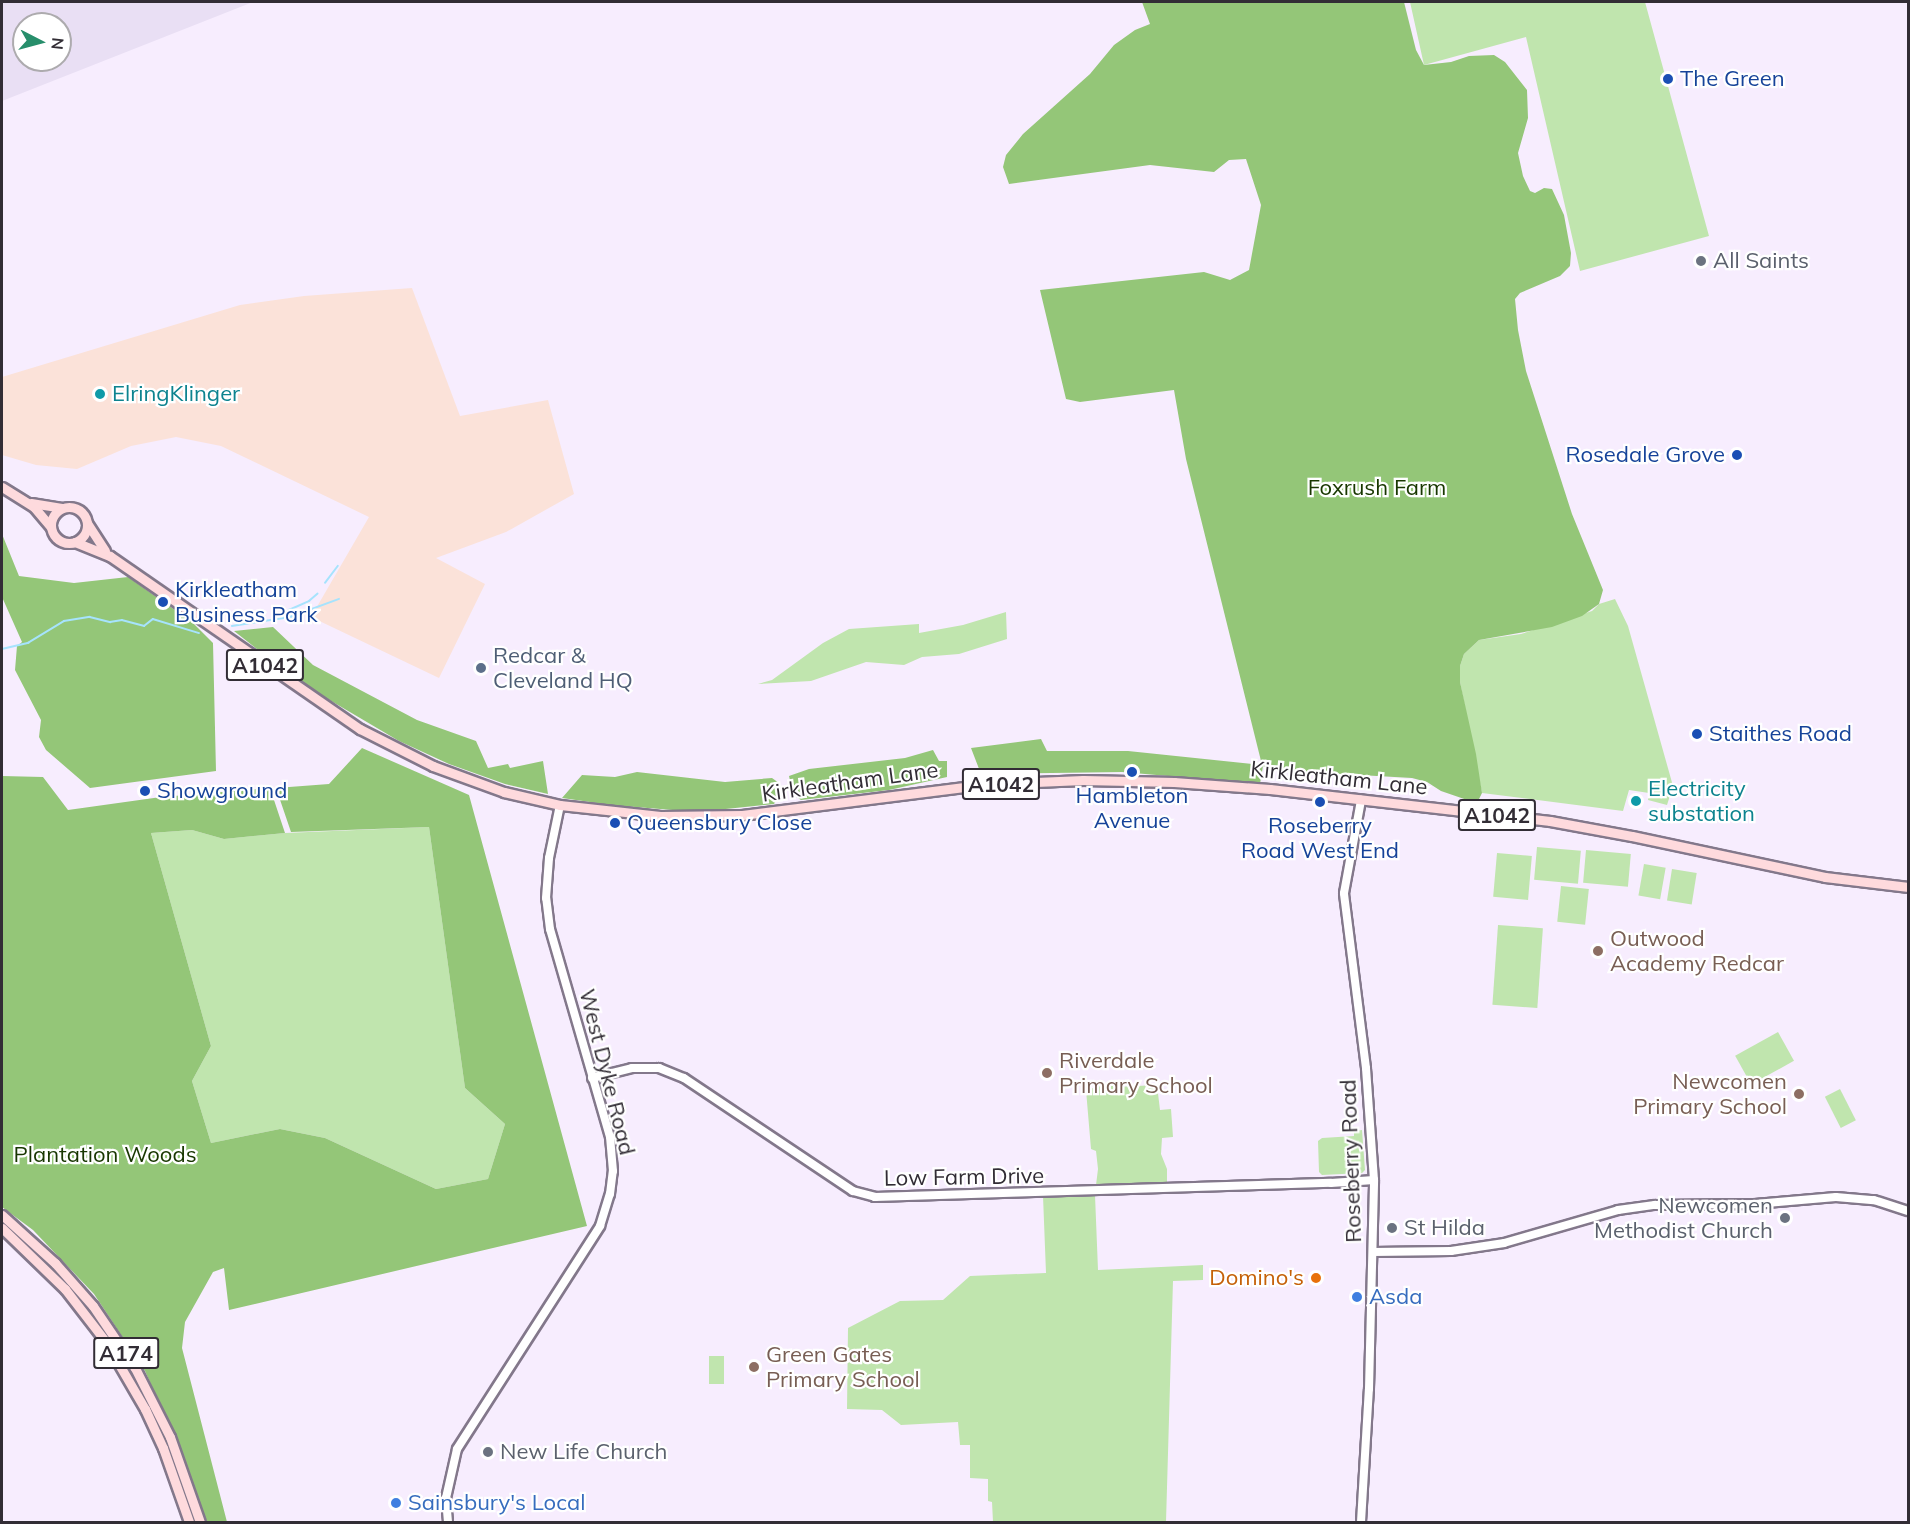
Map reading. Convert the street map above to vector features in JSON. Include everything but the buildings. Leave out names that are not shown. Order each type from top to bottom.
[{"type":"main road","name":"A1042","points":[[2,487],[40,512],[60,540],[75,542]]},
{"type":"main road","name":"A1042","points":[[26,501],[78,509],[87,523]]},
{"type":"main road","points":[[51,527],[54,516],[62,508]]},
{"type":"main road","points":[[75,542],[85,535],[87,523]]},
{"type":"main road","name":"Kirkleatham Lane","points":[[87,523],[93,536],[110,556]]},
{"type":"main road","name":"Kirkleatham Lane","points":[[75,542],[110,556],[360,729],[433,766],[504,792],[560,805],[662,816],[742,815],[935,789],[1093,780],[1214,784],[1584,827],[1825,877],[1908,887]]},
{"type":"main road","name":"A174","points":[[2,1215],[55,1263],[93,1306],[135,1368],[170,1437],[200,1522]]},
{"type":"main road","name":"A174","points":[[2,1228],[65,1289],[106,1342],[140,1400],[163,1448],[189,1522]]},
{"type":"street","name":"Roseberry Road","points":[[1361,800],[1344,893],[1366,1068],[1374,1179],[1369,1389],[1361,1522]]},
{"type":"street","name":"West Dyke Road","points":[[448,1522],[446,1498],[458,1449],[557,1291],[578,1262],[607,1211],[613,1171],[611,1149],[550,928],[546,898],[549,858],[560,805]]},
{"type":"street","name":"Low Farm Drive","points":[[592,1078],[632,1068],[659,1068],[673,1074],[853,1191],[875,1197],[1331,1184],[1374,1179]]},
{"type":"street","points":[[1373,1252],[1451,1251],[1504,1243],[1618,1210],[1654,1205],[1755,1204],[1836,1197],[1874,1200],[1908,1211]]},
{"type":"shaded area","points":[[2,2],[253,2],[2,101]]},
{"type":"shaded area","name":"Kirkleatham Business Park","points":[[412,288],[460,416],[548,400],[574,494],[506,532],[436,558],[485,584],[439,678],[311,617],[369,517],[221,446],[176,437],[131,446],[77,469],[36,465],[2,455],[2,377],[240,305],[304,296]]},
{"type":"green space","name":"Foxrush Farm","points":[[1142,2],[1404,2],[1416,50],[1424,65],[1451,62],[1469,56],[1494,55],[1505,62],[1527,90],[1528,118],[1518,153],[1523,176],[1530,191],[1535,193],[1544,188],[1552,189],[1564,215],[1571,253],[1570,266],[1560,276],[1520,293],[1515,299],[1518,330],[1526,371],[1572,514],[1603,590],[1599,604],[1582,616],[1552,627],[1479,640],[1464,654],[1460,666],[1460,682],[1482,793],[1479,799],[1473,802],[1412,778],[1272,770],[1263,766],[1260,784],[1122,772],[981,774],[971,748],[1041,739],[1047,751],[1128,751],[1262,765],[1186,459],[1174,390],[1080,402],[1066,399],[1040,290],[1204,272],[1230,280],[1249,270],[1261,205],[1246,159],[1229,160],[1214,172],[1150,165],[1009,184],[1003,167],[1006,155],[1023,134],[1090,74],[1114,45],[1135,30],[1150,24]]},
{"type":"green space","points":[[1410,2],[1645,2],[1709,236],[1580,271],[1526,37],[1424,65]]},
{"type":"green space","points":[[2,534],[19,576],[74,583],[128,577],[192,622],[213,643],[216,771],[90,788],[46,750],[39,737],[41,720],[15,670],[17,646],[22,642],[2,597]]},
{"type":"green space","points":[[1615,599],[1628,626],[1673,786],[1667,805],[1648,800],[1649,793],[1629,790],[1623,811],[1482,793],[1460,682],[1460,666],[1464,654],[1479,640],[1521,634],[1592,611],[1599,604]]},
{"type":"green space","points":[[1006,612],[1007,639],[959,654],[922,657],[904,665],[866,662],[811,681],[758,684],[772,680],[823,643],[849,629],[919,624],[919,633],[963,625]]},
{"type":"green space","points":[[273,627],[313,665],[417,720],[476,741],[488,768],[508,764],[510,768],[543,761],[548,794],[505,784],[449,764],[399,741],[299,682],[234,631]]},
{"type":"green space","name":"Plantation Woods","points":[[362,748],[469,795],[587,1226],[229,1310],[224,1268],[213,1272],[185,1322],[182,1348],[227,1522],[207,1522],[184,1460],[145,1371],[94,1294],[33,1230],[2,1207],[2,776],[43,777],[68,810],[161,797],[270,788],[285,833],[224,839],[192,830],[151,833],[211,1046],[192,1081],[211,1143],[280,1129],[325,1138],[436,1189],[488,1179],[505,1124],[465,1088],[429,827],[291,832],[276,788],[329,784]]},
{"type":"green space","points":[[933,750],[939,761],[947,761],[947,777],[889,790],[801,800],[793,795],[789,776],[809,769],[905,758]]},
{"type":"green space","points":[[637,772],[725,782],[772,778],[779,783],[779,796],[774,804],[697,812],[611,805],[562,798],[582,775],[615,777]]},
{"type":"green space","points":[[429,827],[465,1088],[505,1124],[488,1179],[436,1189],[325,1138],[280,1129],[211,1143],[192,1081],[211,1046],[151,833],[192,830],[224,839],[285,833]]},
{"type":"green space","points":[[1537,847],[1581,851],[1578,884],[1534,880]]},
{"type":"green space","points":[[1586,850],[1631,854],[1628,887],[1583,883]]},
{"type":"green space","points":[[1497,853],[1532,856],[1528,900],[1493,897]]},
{"type":"green space","points":[[1644,864],[1666,868],[1660,899],[1638,896]]},
{"type":"green space","points":[[1672,869],[1697,873],[1692,905],[1667,901]]},
{"type":"green space","points":[[1561,886],[1589,889],[1585,925],[1557,922]]},
{"type":"green space","points":[[1498,925],[1543,928],[1537,1008],[1492,1005]]},
{"type":"green space","points":[[1778,1032],[1794,1061],[1751,1085],[1735,1056]]},
{"type":"green space","points":[[1107,1084],[1117,1087],[1157,1085],[1160,1110],[1171,1109],[1173,1137],[1162,1138],[1161,1154],[1167,1169],[1167,1184],[1096,1185],[1098,1169],[1096,1151],[1091,1149],[1086,1090]]},
{"type":"green space","points":[[1840,1089],[1856,1120],[1841,1128],[1825,1097]]},
{"type":"green space","points":[[1362,1130],[1365,1170],[1362,1173],[1322,1175],[1319,1172],[1318,1141],[1322,1138],[1354,1136],[1354,1131]]},
{"type":"green space","points":[[1095,1195],[1098,1270],[1203,1265],[1203,1280],[1173,1281],[1166,1522],[993,1522],[992,1502],[988,1501],[988,1479],[970,1478],[970,1445],[960,1445],[958,1422],[901,1425],[882,1410],[847,1409],[848,1328],[900,1301],[943,1300],[970,1276],[1046,1273],[1043,1196]]},
{"type":"green space","points":[[709,1356],[724,1356],[724,1384],[709,1384]]},
{"type":"waterway","points":[[325,583],[338,566]]},
{"type":"waterway","points":[[283,617],[289,610],[309,601],[317,594]]},
{"type":"waterway","points":[[232,626],[290,617],[339,599]]},
{"type":"waterway","points":[[2,649],[28,643],[64,621],[90,617],[110,622],[122,620],[144,626],[153,619],[199,633]]},
{"type":"place","name":"The Green","points":[[1668,79]]},
{"type":"place","name":"All Saints","points":[[1701,261]]},
{"type":"place","name":"ElringKlinger","points":[[100,394]]},
{"type":"place","name":"Rosedale Grove","points":[[1737,455]]},
{"type":"place","name":"Kirkleatham Business Park","points":[[163,602]]},
{"type":"place","name":"Redcar & Cleveland HQ","points":[[481,668]]},
{"type":"place","name":"Staithes Road","points":[[1697,734]]},
{"type":"place","name":"Hambleton Avenue","points":[[1132,772]]},
{"type":"place","name":"Showground","points":[[145,791]]},
{"type":"place","name":"Electricity substation","points":[[1636,801]]},
{"type":"place","name":"Roseberry Road West End","points":[[1320,802]]},
{"type":"place","name":"Queensbury Close","points":[[615,823]]},
{"type":"place","name":"Outwood Academy Redcar","points":[[1598,951]]},
{"type":"place","name":"Riverdale Primary School","points":[[1047,1073]]},
{"type":"place","name":"Newcomen Primary School","points":[[1799,1094]]},
{"type":"place","name":"Newcomen Methodist Church","points":[[1785,1218]]},
{"type":"place","name":"St Hilda","points":[[1392,1228]]},
{"type":"place","name":"Domino's","points":[[1316,1278]]},
{"type":"place","name":"Asda","points":[[1357,1297]]},
{"type":"place","name":"Green Gates Primary School","points":[[754,1367]]},
{"type":"place","name":"New Life Church","points":[[488,1452]]},
{"type":"place","name":"Sainsbury's Local","points":[[396,1503]]}]
